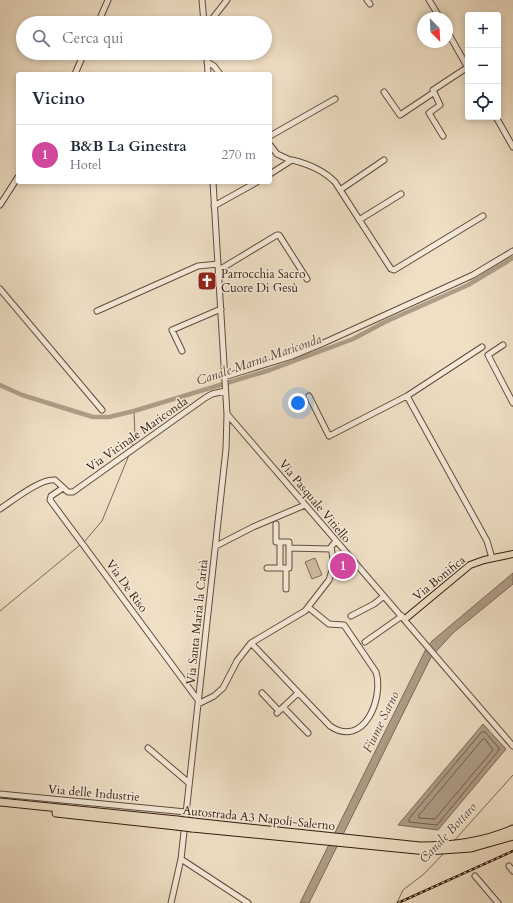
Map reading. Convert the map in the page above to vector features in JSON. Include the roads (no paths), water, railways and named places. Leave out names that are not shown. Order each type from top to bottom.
[{"type":"highway","name":"Autostrada A3 Napoli-Salerno","points":[[0,802],[321,839],[448,850],[483,845],[513,836]]},
{"type":"highway","name":"Autostrada A3 Napoli-Salerno","points":[[0,807],[177,823]]},
{"type":"highway","name":"Autostrada A3 Napoli-Salerno","points":[[437,848],[477,841],[513,829]]},
{"type":"highway","points":[[483,845],[513,839]]},
{"type":"main road","name":"Via Bonifica","points":[[403,618],[470,565],[492,558],[513,554]]},
{"type":"street","points":[[101,16],[108,0]]},
{"type":"street","points":[[202,0],[203,16]]},
{"type":"street","points":[[214,16],[227,0]]},
{"type":"street","points":[[430,0],[437,12]]},
{"type":"street","points":[[453,42],[465,63]]},
{"type":"street","points":[[76,72],[81,60]]},
{"type":"street","points":[[207,62],[208,72]]},
{"type":"street","points":[[207,62],[214,66],[218,72]]},
{"type":"street","points":[[384,92],[400,115],[433,93],[433,90],[465,70]]},
{"type":"street","points":[[433,93],[440,106],[429,113],[443,136]]},
{"type":"street","points":[[272,135],[335,99]]},
{"type":"street","points":[[498,120],[513,146]]},
{"type":"street","points":[[272,148],[277,154],[290,160],[321,170],[335,182],[391,269],[394,270],[483,216]]},
{"type":"street","points":[[272,173],[290,160]]},
{"type":"street","points":[[340,190],[384,160]]},
{"type":"street","points":[[0,205],[16,180]]},
{"type":"street","name":"Via Santa Maria la Carità","points":[[171,903],[181,859],[224,472],[227,414],[213,184]]},
{"type":"street","points":[[214,206],[253,184]]},
{"type":"street","points":[[359,220],[401,194]]},
{"type":"street","points":[[97,311],[198,266],[218,267],[277,235],[279,235],[307,279]]},
{"type":"street","points":[[224,379],[312,348],[473,275],[513,250]]},
{"type":"street","points":[[0,289],[102,410]]},
{"type":"street","points":[[182,351],[172,330],[221,309]]},
{"type":"street","points":[[503,345],[488,355],[513,403]]},
{"type":"street","points":[[309,396],[329,436],[408,396],[482,347]]},
{"type":"street","name":"Via Vicinale Mariconda","points":[[63,488],[68,492],[73,492],[205,398],[225,389]]},
{"type":"street","points":[[408,396],[488,542],[492,558]]},
{"type":"street","name":"Via Pasquale Vitiello","points":[[227,414],[513,746]]},
{"type":"street","points":[[0,509],[25,492],[49,480],[55,480],[63,488]]},
{"type":"street","name":"Via De Riso","points":[[63,488],[51,496],[50,500],[83,543],[198,702]]},
{"type":"street","points":[[216,546],[253,527],[305,505]]},
{"type":"street","points":[[267,568],[289,568],[289,542],[276,542],[276,524]]},
{"type":"street","points":[[280,542],[280,568]]},
{"type":"street","points":[[198,702],[214,696],[224,688],[237,661],[251,643],[299,616],[308,607],[328,582],[333,568],[331,549],[336,542]]},
{"type":"street","points":[[289,548],[331,549]]},
{"type":"street","points":[[333,568],[349,556]]},
{"type":"street","points":[[333,557],[337,560],[343,560]]},
{"type":"street","points":[[286,568],[286,590]]},
{"type":"street","points":[[351,616],[374,604],[384,596]]},
{"type":"street","points":[[251,643],[330,726],[338,731],[352,732],[360,728],[369,717],[377,684],[377,678],[373,667],[344,625],[330,624],[308,607]]},
{"type":"street","points":[[364,642],[403,618]]},
{"type":"street","points":[[262,693],[278,712],[298,693]]},
{"type":"street","points":[[284,707],[308,733]]},
{"type":"street","points":[[148,748],[189,784]]},
{"type":"street","name":"Via delle Industrie","points":[[0,794],[186,812]]},
{"type":"street","points":[[181,859],[247,903]]},
{"type":"street","points":[[509,866],[513,871]]},
{"type":"street","points":[[476,876],[498,903]]},
{"type":"water","name":"Fiume Sarno","points":[[513,573],[513,584],[453,633],[431,657],[309,903],[300,903],[426,649],[432,641]]},
{"type":"water","points":[[483,724],[506,749],[438,830],[398,825]]},
{"type":"waterway","name":"Canale Marna Mariconda","points":[[0,385],[22,395],[93,417],[109,417],[134,411],[270,370],[353,339],[385,322],[468,285],[513,258]]},
{"type":"waterway","points":[[132,447],[135,437],[134,411]]},
{"type":"waterway","points":[[84,542],[102,521],[129,455]]},
{"type":"waterway","points":[[0,611],[80,545]]},
{"type":"waterway","name":"Canale Bottaro","points":[[453,842],[513,775]]},
{"type":"waterway","name":"Canale Bottaro","points":[[397,903],[403,890],[424,874],[443,854]]},
{"type":"railway","points":[[398,903],[513,851]]},
{"type":"place","name":"Parrocchia Sacro Cuore Di Gesù","points":[[207,281]]},
{"type":"place","name":"B&B La Ginestra","points":[[343,566]]}]
